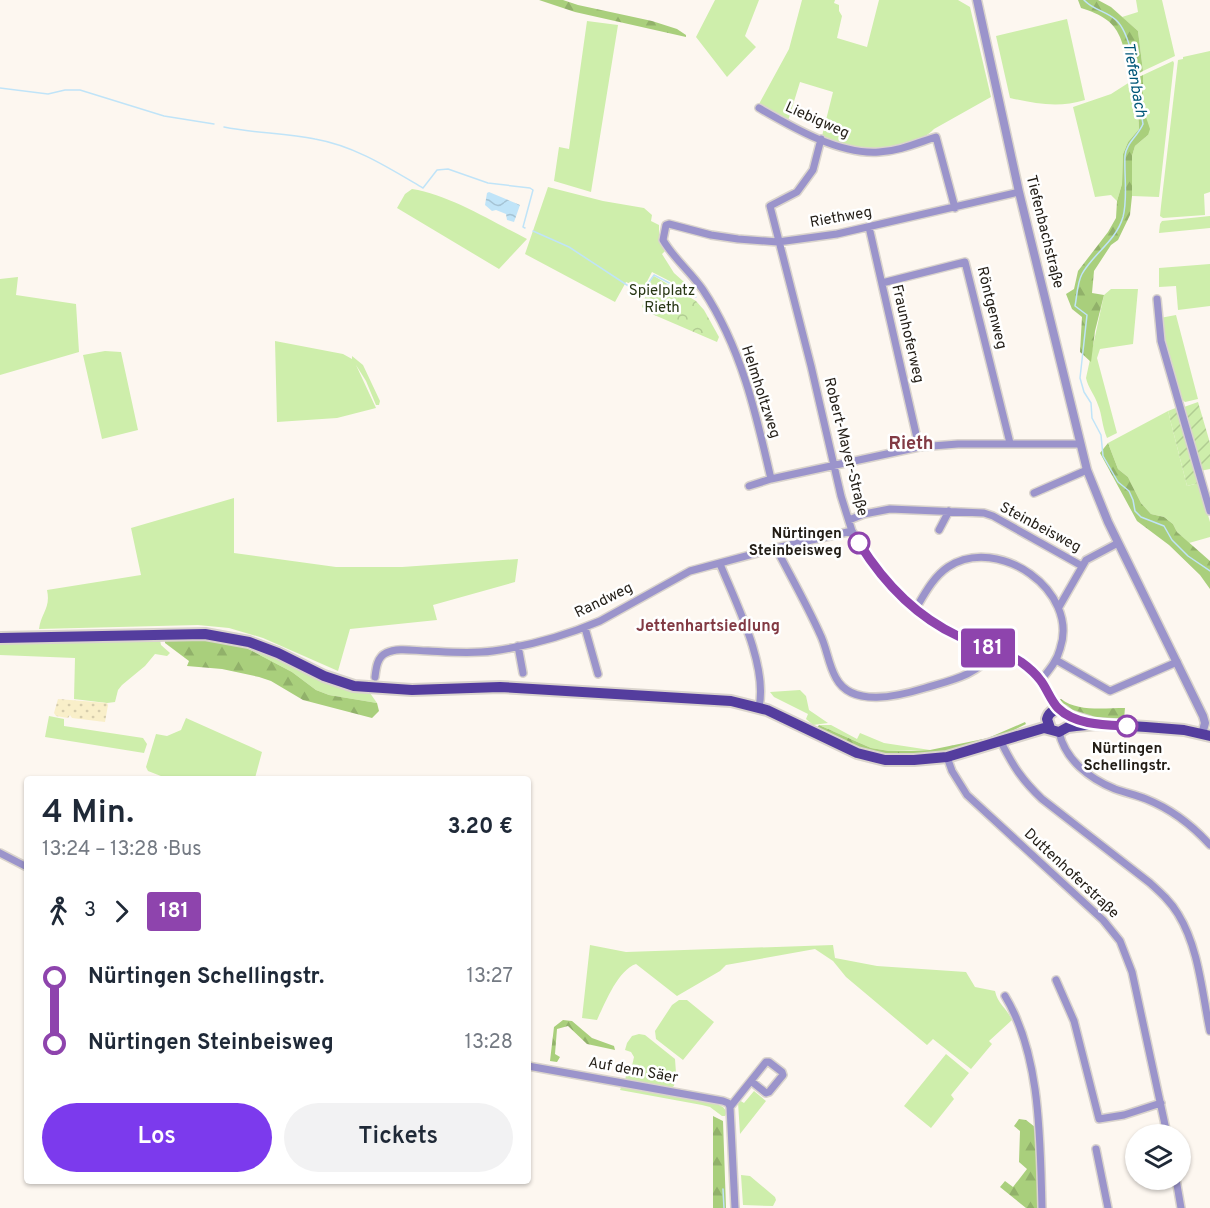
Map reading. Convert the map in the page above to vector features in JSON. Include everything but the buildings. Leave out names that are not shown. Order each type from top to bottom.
[{"type":"main road","points":[[0,638],[219,635],[264,647],[324,676],[354,686],[412,690],[500,687],[731,701],[759,707],[784,717],[844,748],[870,757],[906,760],[947,757],[1001,742],[1057,721],[1207,732]]},
{"type":"street","name":"Tiefenbachstraße","points":[[977,0],[1019,192],[1087,470],[1096,496],[1118,543],[1203,716],[1207,732]]},
{"type":"street","name":"Liebigweg","points":[[759,108],[797,129],[854,151],[876,152],[901,148],[936,137],[956,208]]},
{"type":"street","name":"Robert-Mayer-Straße","points":[[821,139],[813,170],[797,192],[770,206],[852,531],[879,573],[915,610],[929,621],[958,636],[1021,662],[1041,680],[1057,721],[1065,750],[1084,771],[1114,788],[1146,799],[1168,810],[1186,822],[1210,844]]},
{"type":"street","name":"Riethweg","points":[[666,225],[711,235],[778,242],[837,234],[1019,192]]},
{"type":"street","name":"Helmholtzweg","points":[[666,225],[663,240],[682,267],[702,288],[740,362],[757,416],[771,479]]},
{"type":"street","name":"Fraunhoferweg","points":[[868,227],[919,447]]},
{"type":"street","name":"Röntgenweg","points":[[882,283],[965,262],[1010,443]]},
{"type":"street","points":[[1157,299],[1161,341],[1210,511]]},
{"type":"street","points":[[749,486],[771,479],[919,447],[1010,443],[1080,444]]},
{"type":"street","points":[[1034,493],[1087,470]]},
{"type":"street","name":"Steinbeisweg","points":[[849,520],[890,508],[984,513],[1082,566]]},
{"type":"street","points":[[939,530],[950,511]]},
{"type":"street","name":"Randweg","points":[[375,677],[381,657],[393,651],[492,651],[518,646],[585,628],[690,571],[852,531]]},
{"type":"street","name":"Steinbeisweg","points":[[1059,607],[1086,560],[1118,543]]},
{"type":"street","points":[[776,548],[822,637],[835,677],[846,689],[854,693],[875,698],[930,687],[973,672],[985,664],[997,651]]},
{"type":"street","points":[[915,610],[939,575],[957,562],[978,557],[1002,560],[1021,568],[1046,588],[1059,607],[1063,622],[1063,639],[1056,660],[1041,680]]},
{"type":"street","points":[[720,564],[747,625],[761,692],[759,707]]},
{"type":"street","points":[[585,628],[598,674]]},
{"type":"street","points":[[518,646],[523,673]]},
{"type":"street","points":[[1056,660],[1110,692],[1177,662]]},
{"type":"street","points":[[1001,742],[1013,767],[1025,783],[1042,799],[1167,898],[1187,930],[1210,1031]]},
{"type":"street","name":"Duttenhoferstraße","points":[[947,757],[958,784],[967,795],[1103,920],[1120,941],[1132,972],[1165,1124]]},
{"type":"street","points":[[0,853],[24,865]]},
{"type":"street","points":[[1056,980],[1074,1021],[1099,1119],[1124,1115],[1161,1103]]},
{"type":"street","points":[[1005,996],[1016,1013],[1030,1066],[1038,1125],[1042,1208]]},
{"type":"street","points":[[735,1208],[730,1107],[766,1062],[783,1075],[766,1093],[751,1081]]},
{"type":"street","name":"Auf dem Säer","points":[[531,1067],[723,1101],[730,1107]]},
{"type":"street","points":[[1096,1149],[1108,1208]]},
{"type":"street","points":[[1178,1190],[1181,1208]]},
{"type":"green space","points":[[539,0],[563,0],[652,21],[677,29],[686,37],[575,12]]},
{"type":"green space","points":[[715,0],[759,0],[745,36],[756,47],[727,77],[696,37]]},
{"type":"green space","points":[[802,0],[835,0],[834,3],[839,5],[842,16],[837,38],[867,47],[879,0],[958,0],[970,7],[991,97],[918,140],[896,146],[862,148],[841,144],[822,136],[833,92],[800,82],[788,121],[759,104],[789,49]]},
{"type":"green space","points":[[1078,0],[1098,0],[1111,7],[1138,31],[1143,71],[1132,77],[1118,33],[1105,19],[1081,8]]},
{"type":"green space","points":[[1136,0],[1162,0],[1175,56],[1143,71],[1138,31],[1122,17],[1138,12]]},
{"type":"green space","points":[[1067,19],[1085,100],[1066,104],[1048,104],[1010,98],[996,36]]},
{"type":"green space","points":[[587,21],[618,25],[591,192],[554,181],[559,147],[569,149]]},
{"type":"green space","points":[[1210,51],[1210,192],[1204,194],[1205,215],[1163,218],[1160,216],[1178,60]]},
{"type":"green space","points":[[1173,61],[1159,197],[1132,196],[1132,156],[1135,146],[1148,135],[1143,108],[1143,75]]},
{"type":"green space","points":[[1143,75],[1143,108],[1150,129],[1148,135],[1135,146],[1132,156],[1130,215],[1118,240],[1111,245],[1094,271],[1092,293],[1104,295],[1095,331],[1091,362],[1080,352],[1082,317],[1072,309],[1066,294],[1074,289],[1078,271],[1116,218],[1117,201],[1122,184],[1123,154],[1128,142],[1139,129],[1133,80]]},
{"type":"green space","points":[[1133,80],[1139,129],[1128,142],[1123,154],[1122,184],[1117,201],[1111,195],[1095,197],[1073,107],[1111,94]]},
{"type":"green space","points":[[548,187],[603,201],[644,208],[652,215],[651,221],[659,225],[659,240],[665,251],[662,254],[674,273],[693,290],[691,292],[652,272],[643,289],[626,282],[615,302],[525,254]]},
{"type":"green space","points":[[412,189],[456,203],[527,239],[499,269],[397,208],[405,194]]},
{"type":"green space","points":[[1210,216],[1210,228],[1159,233],[1162,221]]},
{"type":"green space","points":[[1210,264],[1210,306],[1178,310],[1176,286],[1159,287],[1159,268]]},
{"type":"green space","name":"Spielplatz Rieth","points":[[654,276],[696,301],[704,310],[719,337],[717,342],[652,314],[642,307]]},
{"type":"green space","points":[[18,277],[16,295],[76,304],[79,352],[0,375],[0,279]]},
{"type":"green space","points":[[1111,289],[1138,289],[1133,344],[1100,349],[1097,358],[1117,433],[1107,438],[1099,409],[1086,378],[1104,295]]},
{"type":"green space","points":[[1176,315],[1198,399],[1185,402],[1179,397],[1161,334],[1160,318]]},
{"type":"green space","points":[[275,341],[343,354],[352,359],[352,356],[363,365],[380,401],[379,405],[376,405],[356,365],[376,408],[337,418],[277,422]]},
{"type":"green space","points":[[105,351],[121,352],[138,430],[102,439],[83,355]]},
{"type":"green space","points":[[1198,402],[1210,443],[1210,469],[1200,471],[1184,407]]},
{"type":"green space","points":[[1178,407],[1199,483],[1187,486],[1168,411]]},
{"type":"green space","points":[[1168,411],[1187,486],[1199,483],[1210,522],[1210,537],[1189,543],[1177,532],[1173,524],[1164,517],[1151,514],[1141,503],[1128,477],[1118,469],[1108,443]]},
{"type":"green space","points":[[1108,443],[1118,469],[1128,477],[1141,503],[1151,514],[1164,517],[1173,524],[1177,532],[1210,561],[1210,589],[1200,575],[1169,545],[1137,521],[1100,453]]},
{"type":"green space","points":[[234,498],[234,553],[336,567],[402,567],[518,559],[515,582],[433,605],[437,620],[350,629],[338,671],[263,638],[229,628],[198,625],[39,629],[47,606],[47,590],[141,575],[131,528]]},
{"type":"green space","points":[[165,639],[213,640],[241,645],[292,672],[316,690],[329,695],[377,703],[379,711],[372,718],[303,700],[271,681],[259,677],[222,669],[187,666],[189,661],[165,643]]},
{"type":"green space","points":[[160,640],[161,645],[170,653],[167,656],[155,654],[145,666],[122,685],[115,702],[107,703],[74,699],[75,658],[0,655],[0,643]]},
{"type":"green space","points":[[241,645],[337,684],[370,693],[377,703],[329,695],[316,690],[292,672]]},
{"type":"green space","points":[[800,690],[806,696],[809,710],[828,723],[813,725],[806,719],[808,714],[774,697],[770,692]]},
{"type":"green space","points":[[1059,700],[1083,708],[1125,708],[1124,719],[1079,716],[1064,707]]},
{"type":"green space","points":[[49,716],[64,719],[64,726],[143,738],[147,744],[144,753],[45,737]]},
{"type":"green space","points":[[186,718],[262,752],[256,776],[161,776],[148,771],[146,767],[156,734],[167,736],[181,730]]},
{"type":"green space","points":[[1025,722],[1026,724],[998,738],[956,751],[917,757],[868,754],[816,729],[819,725],[871,748],[911,751],[930,750],[988,738]]},
{"type":"green space","points":[[819,725],[831,725],[857,739],[860,733],[884,743],[930,750],[889,751],[871,748]]},
{"type":"green space","points":[[590,945],[626,952],[833,945],[835,958],[877,966],[966,972],[975,987],[995,991],[998,1000],[1012,1020],[989,1041],[992,1044],[971,1069],[933,1039],[927,1045],[846,977],[833,961],[815,949],[726,965],[720,971],[677,996],[636,964],[629,967],[618,980],[597,1020],[582,1018]]},
{"type":"green space","points":[[679,1000],[687,1000],[714,1022],[683,1060],[656,1039],[655,1031],[672,1005]]},
{"type":"green space","points":[[563,1020],[572,1021],[592,1038],[614,1046],[615,1050],[587,1044],[568,1026],[557,1029],[555,1054],[560,1057],[557,1062],[550,1061],[554,1027]]},
{"type":"green space","points":[[645,1035],[675,1059],[676,1073],[674,1086],[671,1088],[625,1081],[627,1070],[631,1070],[634,1057],[631,1052],[625,1050],[627,1043],[632,1036]]},
{"type":"green space","points":[[946,1054],[969,1073],[951,1095],[954,1099],[931,1128],[904,1106]]},
{"type":"green space","points":[[621,1087],[717,1104],[727,1112],[725,1116],[722,1116],[710,1107],[620,1090]]},
{"type":"green space","points":[[754,1091],[766,1101],[740,1134],[738,1102],[739,1100],[744,1103]]},
{"type":"green space","points":[[713,1116],[723,1121],[726,1208],[713,1208]]},
{"type":"green space","points":[[1019,1119],[1026,1120],[1035,1127],[1038,1208],[1026,1208],[1000,1187],[1005,1181],[1013,1187],[1027,1169],[1019,1162],[1020,1131],[1014,1126]]},
{"type":"green space","points":[[741,1175],[750,1176],[775,1197],[773,1206],[743,1205]]},
{"type":"sand","points":[[58,699],[107,703],[105,722],[72,718],[70,715],[68,718],[56,716],[54,713]]},
{"type":"water","points":[[489,192],[520,205],[514,222],[507,220],[506,214],[496,210],[492,211],[485,205]]},
{"type":"waterway","name":"Tiefenbach","points":[[1084,0],[1116,20],[1128,40],[1143,124],[1126,151],[1125,202],[1120,226],[1087,267],[1079,282],[1075,306],[1087,315],[1080,378],[1084,392],[1091,403],[1092,418],[1101,435],[1103,456],[1118,482],[1129,491],[1135,511],[1141,517],[1164,526],[1172,540],[1188,556],[1210,571]]},
{"type":"waterway","points":[[0,88],[48,94],[65,90],[80,90],[164,116],[214,124]]},
{"type":"waterway","points":[[224,127],[330,142],[371,159],[423,188],[437,170],[448,169],[488,183],[530,188],[533,190],[523,227],[525,228]]},
{"type":"waterway","points":[[533,231],[569,247],[633,289],[646,292],[647,285],[654,275],[696,297]]},
{"type":"waterway","points":[[723,1189],[724,1208]]},
{"type":"bus line","name":"181","points":[[859,543],[879,573],[915,610],[929,621],[958,636],[1021,662],[1041,680],[1059,710],[1076,719],[1097,724],[1127,726]]},
{"type":"place","name":"Nürtingen Steinbeisweg","points":[[859,543]]},
{"type":"place","name":"Nürtingen Schellingstr.","points":[[1127,726]]},
{"type":"district","name":"Rieth","points":[[911,444]]},
{"type":"district","name":"Jettenhartsiedlung","points":[[708,627]]}]
